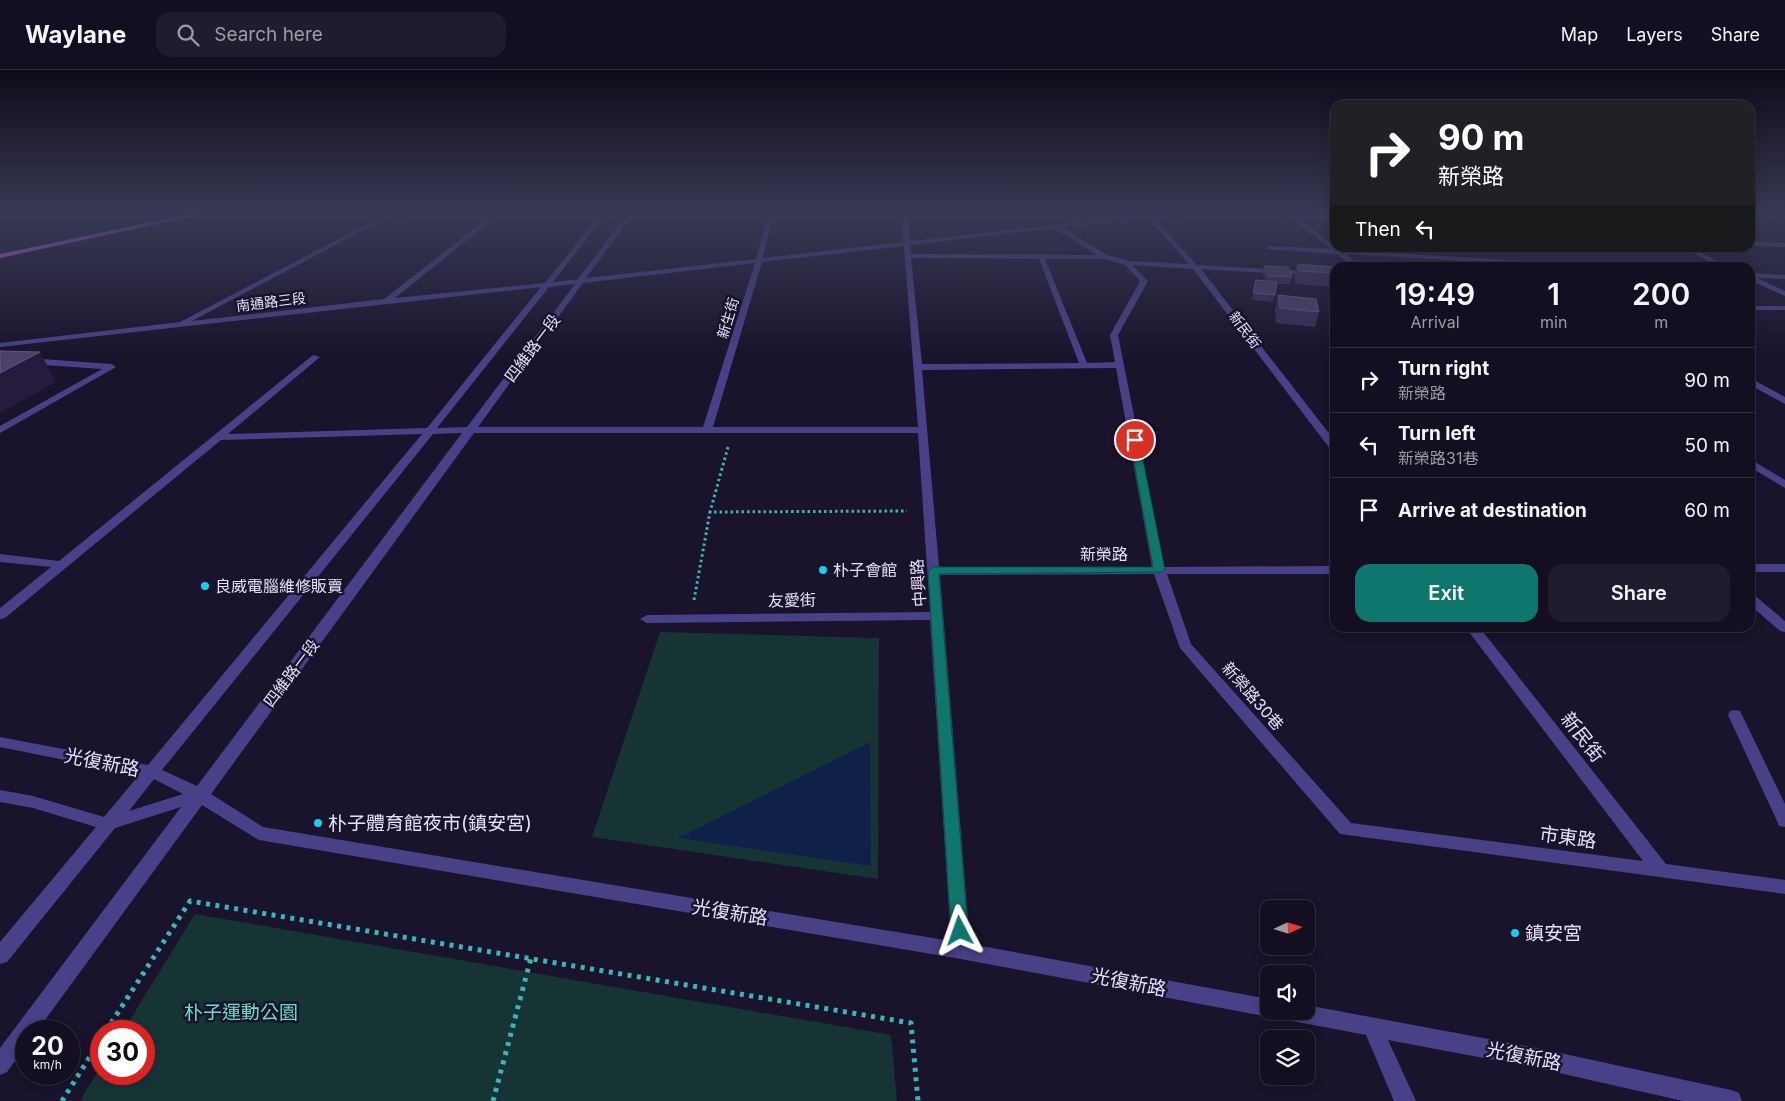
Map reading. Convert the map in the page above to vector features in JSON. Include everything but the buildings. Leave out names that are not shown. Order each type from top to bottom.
[{"type":"street","points":[[175,326],[300,261]]},
{"type":"street","points":[[386,301],[437,261]]},
{"type":"street","name":"四維路一段","points":[[0,956],[430,431],[565,261]]},
{"type":"street","name":"四維路一段","points":[[0,1065],[596,261]]},
{"type":"street","points":[[582,281],[751,261]]},
{"type":"street","name":"新生街","points":[[707,430],[760,261]]},
{"type":"street","name":"中興路","points":[[908,261],[934,571],[961,950]]},
{"type":"street","points":[[1043,261],[1084,365]]},
{"type":"street","name":"新榮路30巷","points":[[1118,261],[1127,264],[1144,281],[1114,335],[1159,570],[1186,645],[1346,829]]},
{"type":"street","points":[[1123,261],[1330,275]]},
{"type":"street","name":"新民街","points":[[1190,261],[1330,442]]},
{"type":"street","points":[[1500,261],[1516,262]]},
{"type":"street","points":[[1755,276],[1785,277]]},
{"type":"street","points":[[1755,279],[1785,294]]},
{"type":"street","name":"南通路三段","points":[[0,345],[386,301],[582,281]]},
{"type":"street","points":[[1755,308],[1785,308]]},
{"type":"street","points":[[0,615],[316,358]]},
{"type":"street","points":[[0,359],[112,367],[0,430]]},
{"type":"street","points":[[918,367],[1121,365]]},
{"type":"street","points":[[1755,383],[1785,401]]},
{"type":"street","points":[[221,437],[471,430],[923,430]]},
{"type":"street","points":[[1755,465],[1785,485]]},
{"type":"street","points":[[0,558],[63,565]]},
{"type":"street","points":[[1755,568],[1785,568]]},
{"type":"street","name":"新榮路","points":[[934,571],[1330,570]]},
{"type":"street","points":[[1755,602],[1785,628]]},
{"type":"street","name":"友愛街","points":[[647,619],[937,616]]},
{"type":"street","name":"新民街","points":[[1476,632],[1661,871]]},
{"type":"street","points":[[1735,715],[1785,821]]},
{"type":"street","name":"光復新路","points":[[0,742],[150,771],[200,796],[259,833],[961,950],[1260,1006]]},
{"type":"street","points":[[0,796],[33,802],[107,824],[200,796]]},
{"type":"street","name":"市東路","points":[[1346,829],[1785,887]]},
{"type":"street","name":"光復新路","points":[[1315,1016],[1537,1058],[1731,1101]]},
{"type":"street","points":[[1372,1027],[1405,1101]]},
{"type":"path","points":[[690,619],[710,512],[732,430]]},
{"type":"path","points":[[710,512],[928,511]]},
{"type":"path","points":[[113,1020],[190,901],[911,1023],[918,1101]]},
{"type":"path","points":[[493,1101],[531,958]]},
{"type":"path","points":[[62,1101],[90,1056]]},
{"type":"green space","points":[[660,632],[879,638],[878,879],[592,837]]},
{"type":"green space","name":"朴子運動公園","points":[[195,914],[891,1035],[897,1101],[80,1101],[90,1084],[155,1085],[155,1020],[130,1020]]},
{"type":"water","points":[[870,742],[871,866],[678,838]]},
{"type":"place","name":"朴子會館","points":[[823,570]]},
{"type":"place","name":"良威電腦維修販賣","points":[[205,586]]},
{"type":"place","name":"朴子體育館夜市(鎮安宮)","points":[[318,823]]},
{"type":"place","name":"鎮安宮","points":[[1515,933]]},
{"type":"route","points":[[960,931],[934,571],[1159,570],[1135,440]]}]
